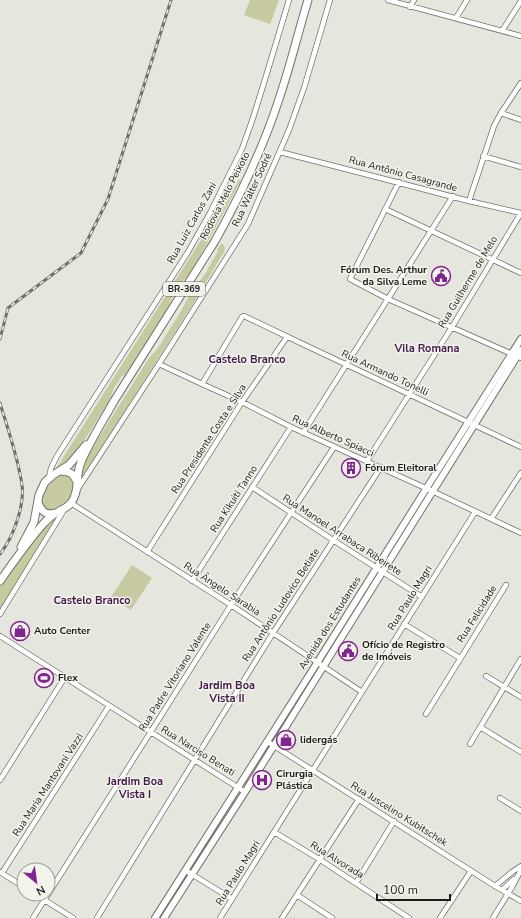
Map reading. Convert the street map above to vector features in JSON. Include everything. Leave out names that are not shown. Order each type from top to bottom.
[{"type":"main road","name":"Rodovia Melo Peixoto","points":[[0,581],[2,576],[45,522],[55,513],[64,509],[71,503],[77,486],[77,472],[100,426],[114,401],[227,220],[268,131],[279,100],[308,0]]},
{"type":"main road","name":"Rodovia Melo Peixoto","points":[[15,559],[34,522],[39,495],[48,478],[70,465],[100,426]]},
{"type":"main road","points":[[61,470],[73,474],[77,482]]},
{"type":"main road","points":[[38,502],[43,512],[51,514],[55,513]]},
{"type":"street","name":"Rua Luiz Carlos Zani","points":[[48,478],[51,468],[58,456],[188,252],[238,159],[253,118],[289,0]]},
{"type":"street","name":"Rua Walter Sodré","points":[[76,491],[248,224],[289,130],[304,88],[330,0]]},
{"type":"street","points":[[388,0],[521,36]]},
{"type":"street","points":[[410,7],[414,0]]},
{"type":"street","points":[[456,18],[467,0]]},
{"type":"street","points":[[502,31],[521,1]]},
{"type":"street","points":[[469,201],[494,126],[521,83]]},
{"type":"street","points":[[501,113],[521,120]]},
{"type":"street","name":"Rua Antônio Casagrande","points":[[280,152],[521,213]]},
{"type":"street","points":[[483,156],[521,167]]},
{"type":"street","points":[[399,182],[350,279],[388,299],[516,356]]},
{"type":"street","points":[[303,433],[452,196]]},
{"type":"street","points":[[386,209],[521,273]]},
{"type":"street","name":"Rua Guilherme de Melo","points":[[367,461],[408,394],[452,327],[521,213]]},
{"type":"street","name":"Rua Armando Tonelli","points":[[202,384],[244,316],[521,447]]},
{"type":"street","name":"Rua Presidente Costa e Silva","points":[[147,552],[242,402],[287,337]]},
{"type":"street","name":"Avenida dos Estudantes","points":[[516,356],[521,339]]},
{"type":"street","name":"Avenida dos Estudantes","points":[[164,918],[274,745],[376,567],[426,489],[521,350]]},
{"type":"street","name":"Rua Alberto Spiacci","points":[[159,364],[242,402],[290,427],[432,491],[521,534]]},
{"type":"street","name":"Avenida dos Estudantes","points":[[157,916],[268,742],[382,572],[432,491],[471,423]]},
{"type":"street","name":"Rua Kikuiti Tanno","points":[[192,581],[290,427]]},
{"type":"street","name":"Rua Padre Vitoriano Valente","points":[[56,881],[231,605],[334,447]]},
{"type":"street","name":"Rua Antônio Ludovico Betiate","points":[[97,918],[273,633],[380,467]]},
{"type":"street","points":[[491,519],[521,473]]},
{"type":"street","name":"Rua Manoel Arrabaca Ribeirete","points":[[252,487],[382,572],[422,596]]},
{"type":"street","name":"Rua Ângelo Sarabia","points":[[71,503],[231,605],[362,692]]},
{"type":"street","points":[[0,614],[64,509]]},
{"type":"street","name":"Rua Paulo Magri","points":[[220,918],[475,512]]},
{"type":"street","name":"Rua Felicidade","points":[[426,714],[506,586]]},
{"type":"street","points":[[404,624],[460,658]]},
{"type":"street","name":"Rua Narciso Benati","points":[[0,636],[245,792]]},
{"type":"street","points":[[470,744],[521,659]]},
{"type":"street","points":[[486,676],[521,697]]},
{"type":"street","points":[[0,780],[65,677]]},
{"type":"street","name":"Rua Maria Mantovani Vazzi","points":[[1,873],[109,706]]},
{"type":"street","points":[[480,727],[521,752]]},
{"type":"street","name":"Rua Juscelino Kubitschek","points":[[268,742],[471,871],[521,901]]},
{"type":"street","points":[[500,798],[521,811]]},
{"type":"street","points":[[282,918],[359,799]]},
{"type":"street","points":[[356,883],[394,821]]},
{"type":"street","name":"Rua Alvorada","points":[[274,832],[319,859],[409,918]]},
{"type":"street","points":[[495,886],[521,866]]},
{"type":"street","points":[[186,870],[232,899]]},
{"type":"street","points":[[493,918],[521,870]]},
{"type":"street","points":[[440,918],[471,871]]},
{"type":"street","points":[[1,873],[16,882]]},
{"type":"street","points":[[502,890],[517,877]]},
{"type":"street","points":[[297,895],[332,918]]},
{"type":"street","name":"Rua Padre Vitoriano Valente","points":[[33,918],[43,902]]},
{"type":"street","points":[[47,902],[73,918]]},
{"type":"street","points":[[157,916],[164,918]]},
{"type":"green space","points":[[250,0],[279,0],[270,24],[244,15]]},
{"type":"green space","points":[[239,180],[241,180],[192,271],[182,282],[173,296],[166,312],[125,375],[122,376],[114,388],[109,401],[74,457],[61,467],[57,467]]},
{"type":"green space","points":[[221,244],[223,244],[225,248],[224,252],[196,299],[81,480],[79,477],[83,465],[98,439],[149,358],[158,348],[191,292],[205,274]]},
{"type":"green space","points":[[62,475],[67,476],[72,481],[72,493],[67,502],[59,510],[45,510],[41,502],[46,489],[54,479]]},
{"type":"green space","points":[[65,509],[0,612],[0,583],[45,524]]},
{"type":"green space","points":[[132,565],[152,578],[131,610],[111,597]]},
{"type":"railway","points":[[0,339],[8,308],[81,253],[108,199],[171,0]]},
{"type":"railway","points":[[0,403],[18,464],[22,485],[22,502],[17,521],[5,547],[0,554]]},
{"type":"place","name":"Fórum Des. Arthur da Silva Leme","points":[[441,276]]},
{"type":"place","name":"Fórum Eleitoral","points":[[351,468]]},
{"type":"place","name":"Auto Center","points":[[20,631]]},
{"type":"place","name":"Ofício de Registro de Imóveis","points":[[348,651]]},
{"type":"place","name":"Flex","points":[[44,678]]},
{"type":"place","name":"lidergás","points":[[286,740]]},
{"type":"place","name":"Cirurgia Plástica","points":[[262,780]]},
{"type":"district","name":"Vila Romana","points":[[427,348]]},
{"type":"district","name":"Castelo Branco","points":[[247,359]]},
{"type":"district","name":"Castelo Branco","points":[[92,600]]},
{"type":"district","name":"Jardim Boa Vista II","points":[[227,691]]},
{"type":"district","name":"Jardim Boa Vista I","points":[[135,787]]}]
